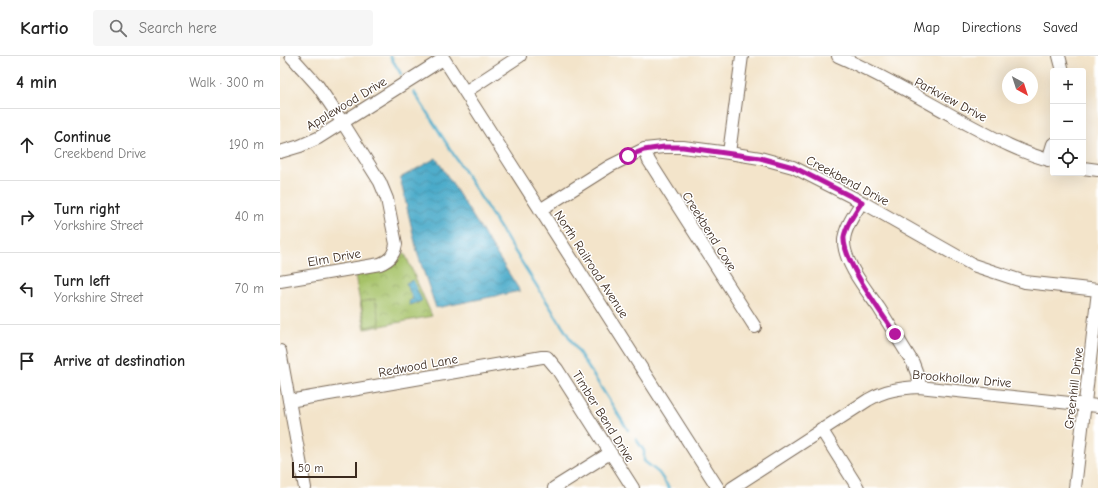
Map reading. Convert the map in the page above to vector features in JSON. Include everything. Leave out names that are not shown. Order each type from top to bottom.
[{"type":"street","points":[[291,56],[318,86],[343,123]]},
{"type":"street","points":[[465,92],[520,56]]},
{"type":"street","points":[[729,153],[742,56]]},
{"type":"street","name":"Parkview Drive","points":[[838,56],[871,72],[990,136],[1025,152],[1050,160]]},
{"type":"street","points":[[1060,56],[1062,68]]},
{"type":"street","name":"Applewood Drive","points":[[280,152],[300,146],[318,138],[442,57]]},
{"type":"street","name":"North Railroad Avenue","points":[[442,57],[718,488]]},
{"type":"street","name":"Elm Drive","points":[[280,281],[380,264],[392,256],[395,250],[396,244],[386,195],[376,174],[343,123]]},
{"type":"street","name":"Creekbend Drive","points":[[540,210],[610,166],[644,150],[664,147],[683,147],[729,153],[760,158],[793,167],[862,202],[973,264],[1025,282],[1098,290]]},
{"type":"street","name":"Creekbend Cove","points":[[644,150],[653,167],[755,327]]},
{"type":"street","points":[[1086,168],[1098,170]]},
{"type":"street","points":[[862,202],[850,222],[845,235],[844,242],[846,251],[855,271],[914,363],[919,378],[919,387]]},
{"type":"street","name":"Greenhill Drive","points":[[1075,488],[1098,290]]},
{"type":"street","points":[[280,351],[305,488]]},
{"type":"street","name":"Redwood Lane","points":[[289,401],[542,357],[547,357],[551,360]]},
{"type":"street","name":"Timber Bend Drive","points":[[551,360],[633,488]]},
{"type":"street","name":"Brookhollow Drive","points":[[732,488],[821,429],[881,393],[894,389],[919,387],[1098,406]]},
{"type":"street","points":[[821,429],[858,488]]},
{"type":"street","points":[[554,488],[610,453]]},
{"type":"green space","points":[[402,254],[405,254],[432,316],[365,329],[355,275],[388,268],[398,260]]},
{"type":"green space","points":[[375,299],[380,324],[366,327],[361,302]]},
{"type":"water","points":[[436,158],[520,291],[436,308],[418,255],[400,178]]},
{"type":"water","points":[[413,280],[422,301],[410,305],[409,301],[413,299],[406,283]]},
{"type":"waterway","points":[[390,56],[401,74]]},
{"type":"waterway","points":[[414,92],[628,430]]},
{"type":"waterway","points":[[636,439],[644,451],[644,461],[659,473],[669,488]]},
{"type":"route","points":[[628,156],[644,150],[664,147],[683,147],[760,158],[793,167],[862,202],[850,222],[845,235],[844,242],[846,251],[848,259],[855,271],[895,334]]}]
